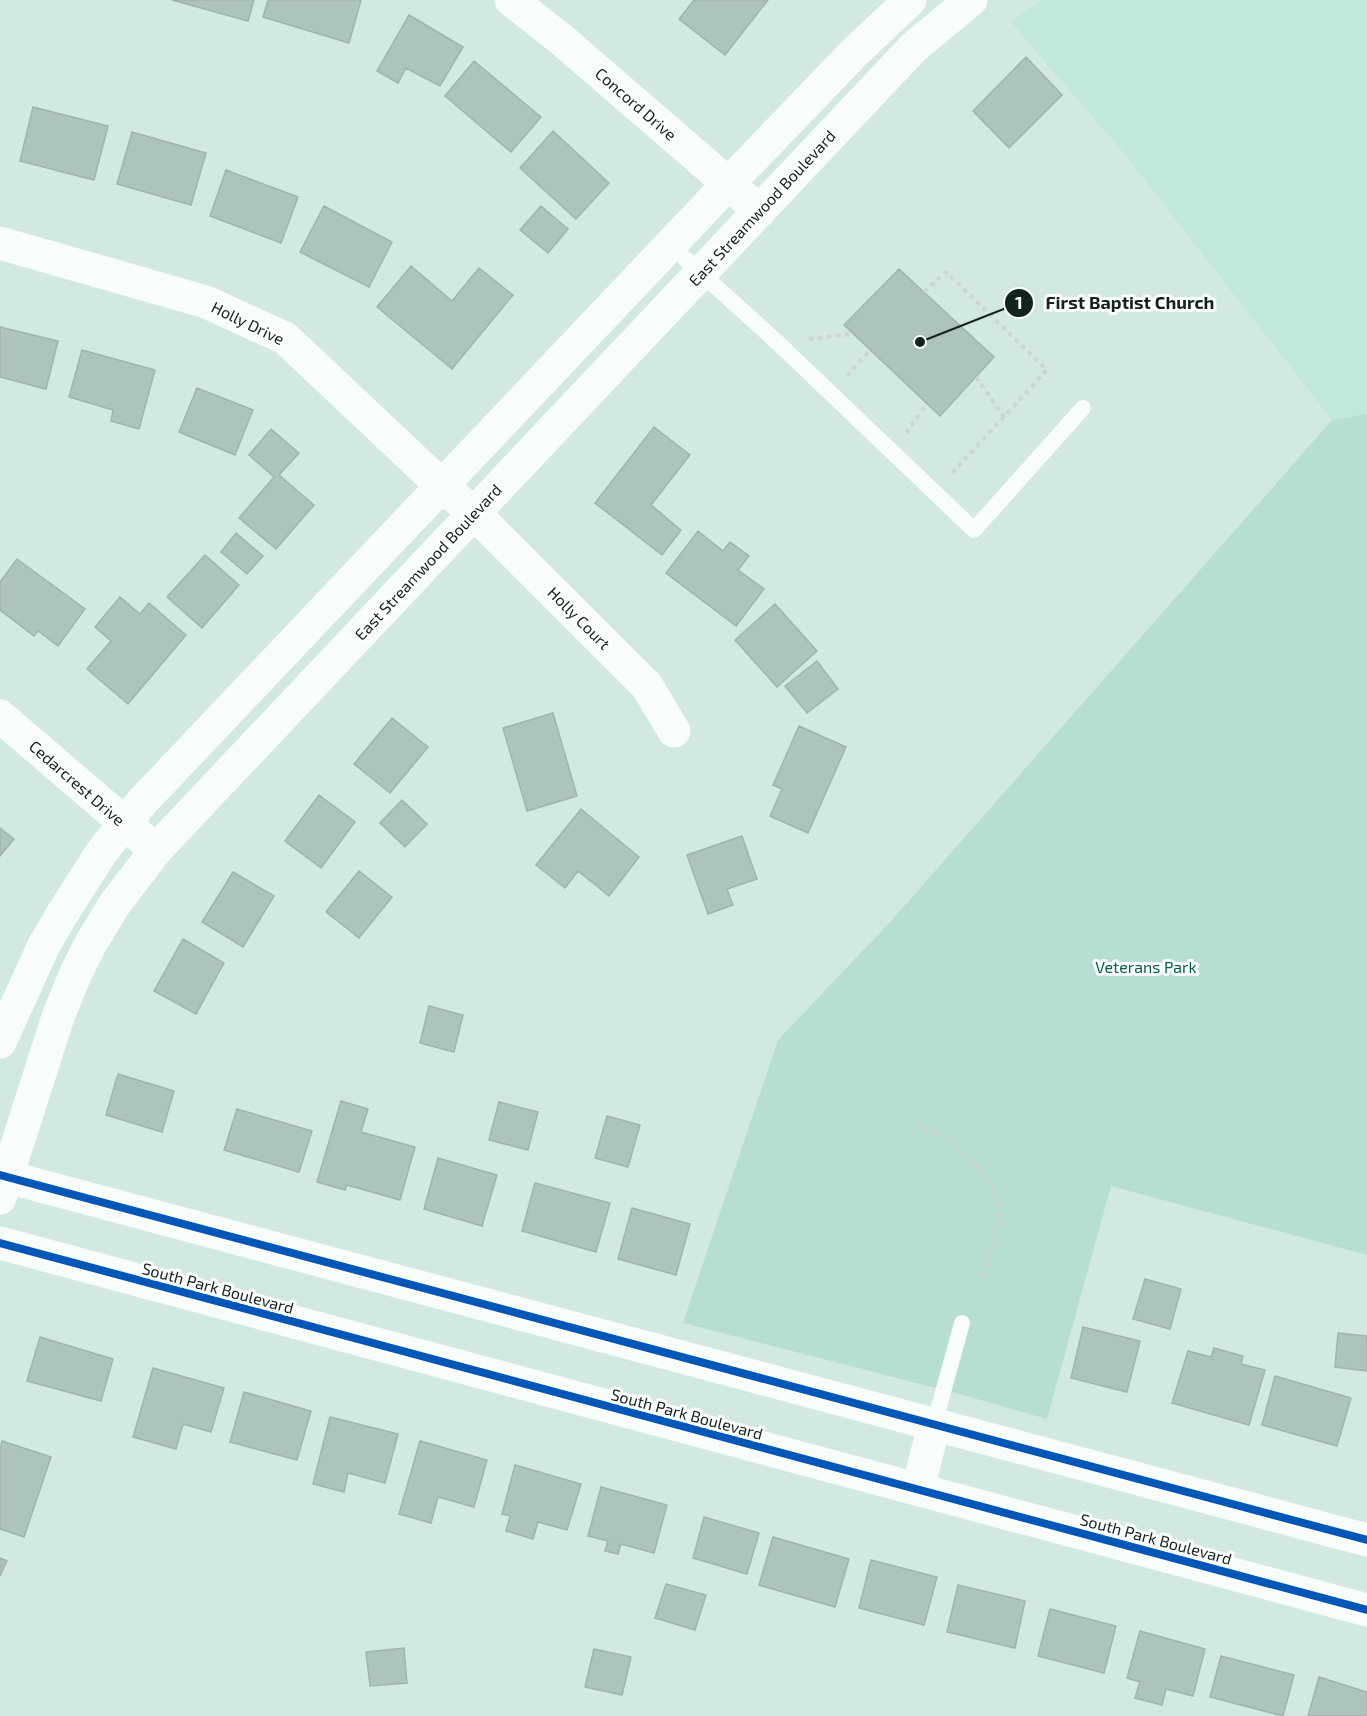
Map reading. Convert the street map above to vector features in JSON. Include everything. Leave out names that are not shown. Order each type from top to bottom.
[{"type":"street","name":"Concord Drive","points":[[511,0],[562,40],[760,212]]},
{"type":"street","points":[[0,1042],[55,926],[101,853],[162,780],[728,184],[853,54],[910,0]]},
{"type":"street","name":"East Streamwood Boulevard","points":[[2,1183],[59,1014],[76,973],[114,905],[156,850],[760,212],[914,46],[971,0]]},
{"type":"street","name":"Holly Drive","points":[[0,243],[206,302],[285,338],[442,486],[474,513]]},
{"type":"street","name":"Holly Court","points":[[474,513],[647,686],[674,731]]},
{"type":"street","name":"Cedarcrest Drive","points":[[0,716],[156,850]]},
{"type":"street","points":[[2,1183],[1367,1540]]},
{"type":"street","name":"South Park Boulevard","points":[[0,1243],[1367,1610]]},
{"type":"street","points":[[918,1489],[934,1425]]},
{"type":"lane","points":[[670,245],[778,343],[974,530],[1083,408]]},
{"type":"lane","points":[[934,1425],[962,1323]]},
{"type":"path","points":[[924,292],[946,272],[1047,370],[951,474]]},
{"type":"path","points":[[778,343],[853,333]]},
{"type":"path","points":[[830,393],[870,350]]},
{"type":"path","points":[[976,377],[1004,417]]},
{"type":"path","points":[[900,441],[927,404]]},
{"type":"path","points":[[916,1124],[948,1139],[972,1161],[995,1193],[1000,1218],[983,1277]]},
{"type":"shaded area","points":[[1041,0],[1367,0],[1367,414],[1332,420],[1122,151],[1010,21]]},
{"type":"green space","name":"Veterans Park","points":[[1367,414],[1367,1255],[1111,1186],[1047,1419],[683,1323],[778,1040],[891,921],[1332,420]]},
{"type":"building","points":[[172,0],[254,0],[248,21]]},
{"type":"building","points":[[268,0],[361,0],[349,43],[263,17]]},
{"type":"building","points":[[694,0],[768,0],[725,55],[679,19]]},
{"type":"building","points":[[409,15],[463,47],[440,86],[406,68],[398,83],[377,71]]},
{"type":"building","points":[[1026,57],[1062,95],[1009,148],[973,111]]},
{"type":"building","points":[[474,61],[541,117],[511,152],[445,96]]},
{"type":"building","points":[[33,107],[108,126],[94,180],[20,161]]},
{"type":"building","points":[[553,131],[609,183],[576,219],[520,168]]},
{"type":"building","points":[[132,132],[206,153],[191,205],[117,184]]},
{"type":"building","points":[[226,170],[298,197],[281,243],[210,216]]},
{"type":"building","points":[[324,206],[392,242],[369,287],[300,252]]},
{"type":"building","points":[[541,206],[568,229],[548,253],[520,230]]},
{"type":"building","points":[[411,266],[452,301],[479,268],[513,295],[452,369],[377,307]]},
{"type":"building","points":[[899,269],[994,357],[940,416],[844,325]]},
{"type":"building","points":[[0,327],[58,341],[46,389],[0,377]]},
{"type":"building","points":[[82,350],[155,370],[139,429],[111,421],[113,410],[69,397]]},
{"type":"building","points":[[197,388],[253,410],[235,455],[179,432]]},
{"type":"building","points":[[654,427],[690,455],[651,505],[681,530],[662,555],[595,503]]},
{"type":"building","points":[[271,429],[299,453],[279,475],[314,505],[276,549],[239,518],[274,477],[249,455]]},
{"type":"building","points":[[698,531],[723,551],[730,542],[749,556],[738,570],[764,589],[736,626],[666,573]]},
{"type":"building","points":[[236,533],[263,556],[247,574],[221,552]]},
{"type":"building","points":[[205,555],[239,585],[202,628],[167,597]]},
{"type":"building","points":[[17,559],[85,609],[58,646],[38,631],[34,636],[0,610],[0,582]]},
{"type":"building","points":[[120,597],[140,614],[149,603],[186,635],[128,704],[87,669],[111,641],[95,627]]},
{"type":"building","points":[[775,604],[817,651],[777,687],[735,640]]},
{"type":"building","points":[[817,661],[838,689],[807,713],[785,686]]},
{"type":"building","points":[[553,713],[577,796],[527,811],[503,728]]},
{"type":"building","points":[[392,718],[428,747],[390,793],[354,764]]},
{"type":"building","points":[[799,726],[846,747],[808,833],[770,816],[782,789],[773,785]]},
{"type":"building","points":[[319,795],[355,822],[321,868],[285,841]]},
{"type":"building","points":[[402,800],[427,824],[405,847],[380,823]]},
{"type":"building","points":[[581,809],[639,857],[609,896],[578,871],[565,888],[536,865]]},
{"type":"building","points":[[0,828],[14,839],[0,856]]},
{"type":"building","points":[[742,836],[757,879],[727,889],[733,905],[708,914],[687,855]]},
{"type":"building","points":[[359,871],[392,897],[359,938],[326,912]]},
{"type":"building","points":[[233,872],[274,896],[243,947],[202,922]]},
{"type":"building","points":[[183,939],[224,963],[196,1014],[154,991]]},
{"type":"building","points":[[429,1006],[463,1015],[454,1052],[420,1043]]},
{"type":"building","points":[[118,1074],[174,1091],[162,1132],[106,1115]]},
{"type":"building","points":[[341,1101],[368,1109],[361,1132],[415,1147],[400,1200],[347,1185],[345,1190],[317,1182]]},
{"type":"building","points":[[499,1102],[538,1112],[528,1150],[489,1140]]},
{"type":"building","points":[[237,1109],[312,1131],[299,1172],[224,1150]]},
{"type":"building","points":[[607,1116],[640,1125],[628,1167],[595,1158]]},
{"type":"building","points":[[438,1158],[497,1175],[482,1226],[424,1209]]},
{"type":"building","points":[[535,1183],[610,1203],[596,1252],[522,1231]]},
{"type":"building","points":[[632,1208],[690,1224],[676,1275],[618,1259]]},
{"type":"building","points":[[1145,1279],[1181,1289],[1170,1329],[1133,1319]]},
{"type":"building","points":[[1083,1327],[1140,1341],[1127,1392],[1071,1378]]},
{"type":"building","points":[[1338,1333],[1367,1336],[1367,1371],[1335,1367]]},
{"type":"building","points":[[40,1337],[113,1359],[101,1401],[27,1381]]},
{"type":"building","points":[[1214,1348],[1243,1356],[1241,1364],[1265,1370],[1249,1425],[1172,1403],[1188,1351],[1211,1357]]},
{"type":"building","points":[[153,1368],[224,1388],[211,1432],[183,1424],[176,1449],[133,1437]]},
{"type":"building","points":[[1275,1376],[1351,1398],[1337,1446],[1262,1425]]},
{"type":"building","points":[[244,1392],[311,1411],[297,1460],[230,1442]]},
{"type":"building","points":[[330,1417],[398,1434],[385,1483],[348,1473],[344,1492],[313,1484]]},
{"type":"building","points":[[2,1441],[51,1457],[24,1537],[0,1529],[0,1449]]},
{"type":"building","points":[[420,1441],[487,1460],[474,1507],[438,1497],[431,1523],[399,1514]]},
{"type":"building","points":[[515,1465],[581,1484],[567,1530],[538,1522],[533,1539],[506,1531],[510,1516],[502,1514]]},
{"type":"building","points":[[601,1487],[667,1505],[654,1553],[621,1544],[618,1554],[605,1551],[608,1541],[588,1536]]},
{"type":"building","points":[[704,1517],[759,1533],[747,1574],[693,1558]]},
{"type":"building","points":[[773,1537],[849,1559],[835,1607],[759,1585]]},
{"type":"building","points":[[0,1558],[7,1561],[0,1576]]},
{"type":"building","points":[[871,1560],[937,1577],[924,1625],[859,1608]]},
{"type":"building","points":[[666,1584],[706,1595],[695,1630],[655,1618]]},
{"type":"building","points":[[958,1585],[1025,1601],[1015,1648],[947,1632]]},
{"type":"building","points":[[1050,1609],[1116,1626],[1104,1673],[1038,1656]]},
{"type":"building","points":[[1140,1631],[1205,1649],[1193,1696],[1166,1689],[1162,1705],[1135,1698],[1140,1682],[1127,1678]]},
{"type":"building","points":[[404,1648],[407,1683],[370,1686],[366,1652]]},
{"type":"building","points":[[594,1649],[631,1657],[622,1695],[585,1687]]},
{"type":"building","points":[[1221,1656],[1294,1675],[1283,1716],[1210,1697]]},
{"type":"building","points":[[1319,1677],[1367,1692],[1367,1716],[1308,1716]]},
{"type":"cycle path","points":[[0,1175],[1367,1540]]},
{"type":"cycle path","points":[[0,1243],[1367,1610]]},
{"type":"place","name":"First Baptist Church","points":[[920,342]]}]
